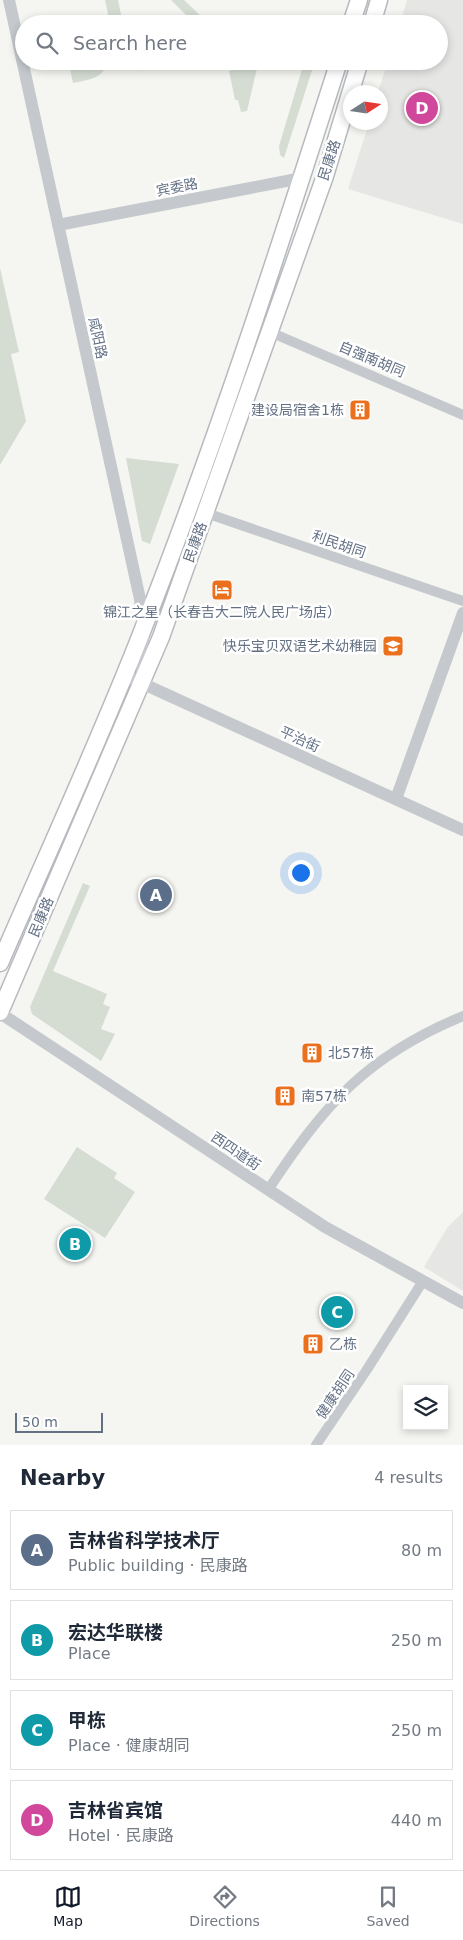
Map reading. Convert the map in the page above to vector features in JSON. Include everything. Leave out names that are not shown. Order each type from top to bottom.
[{"type":"main road","points":[[354,15],[359,0]]},
{"type":"main road","points":[[375,15],[379,0]]},
{"type":"main road","name":"民康路","points":[[0,963],[143,630],[195,490],[302,178],[336,70]]},
{"type":"main road","name":"民康路","points":[[0,1012],[142,683],[206,512],[270,332],[324,176],[357,70]]},
{"type":"street","name":"咸阳路","points":[[9,0],[15,28]]},
{"type":"street","name":"咸阳路","points":[[24,70],[132,564],[143,630],[142,683]]},
{"type":"street","name":"宾委路","points":[[58,225],[302,178]]},
{"type":"street","name":"自强南胡同","points":[[270,332],[463,416]]},
{"type":"street","name":"利民胡同","points":[[206,512],[463,602]]},
{"type":"street","points":[[396,799],[463,613]]},
{"type":"street","name":"平治街","points":[[124,675],[463,830]]},
{"type":"street","name":"西四道街","points":[[0,1012],[325,1226],[463,1303]]},
{"type":"street","points":[[268,1190],[306,1133],[322,1113],[358,1078],[398,1048],[463,1016]]},
{"type":"street","name":"健康胡同","points":[[316,1445],[423,1281]]},
{"type":"shaded area","points":[[105,0],[118,0],[121,15],[108,15]]},
{"type":"shaded area","points":[[171,0],[184,0],[200,15],[186,15]]},
{"type":"shaded area","points":[[407,0],[463,0],[463,224],[348,189],[367,130],[388,130],[388,85],[380,85],[385,70],[448,70],[448,15],[403,15]]},
{"type":"shaded area","points":[[70,70],[104,70],[94,78],[73,83]]},
{"type":"shaded area","points":[[257,70],[247,111],[241,112],[238,100],[235,100],[229,71]]},
{"type":"shaded area","points":[[302,70],[312,70],[284,158],[280,155],[279,146]]},
{"type":"shaded area","points":[[0,268],[19,352],[11,354],[26,421],[0,465]]},
{"type":"shaded area","points":[[126,458],[179,464],[150,544],[142,541]]},
{"type":"shaded area","points":[[83,883],[90,886],[53,971],[107,994],[103,1004],[110,1007],[101,1029],[115,1034],[101,1061],[32,1014],[30,1007]]},
{"type":"shaded area","points":[[77,1147],[117,1173],[114,1178],[135,1192],[105,1238],[44,1199]]},
{"type":"shaded area","points":[[463,1212],[463,1291],[424,1267],[447,1228]]},
{"type":"place","name":"吉林省宾馆","points":[[422,108]]},
{"type":"place","name":"建设局宿舍1栋","points":[[360,410]]},
{"type":"place","name":"锦江之星（长春吉大二院人民广场店）","points":[[222,590]]},
{"type":"place","name":"快乐宝贝双语艺术幼稚园","points":[[393,646]]},
{"type":"place","name":"吉林省科学技术厅","points":[[156,895]]},
{"type":"place","name":"北57栋","points":[[312,1053]]},
{"type":"place","name":"南57栋","points":[[285,1096]]},
{"type":"place","name":"宏达华联楼","points":[[75,1244]]},
{"type":"place","name":"甲栋","points":[[337,1312]]},
{"type":"place","name":"乙栋","points":[[313,1344]]}]
